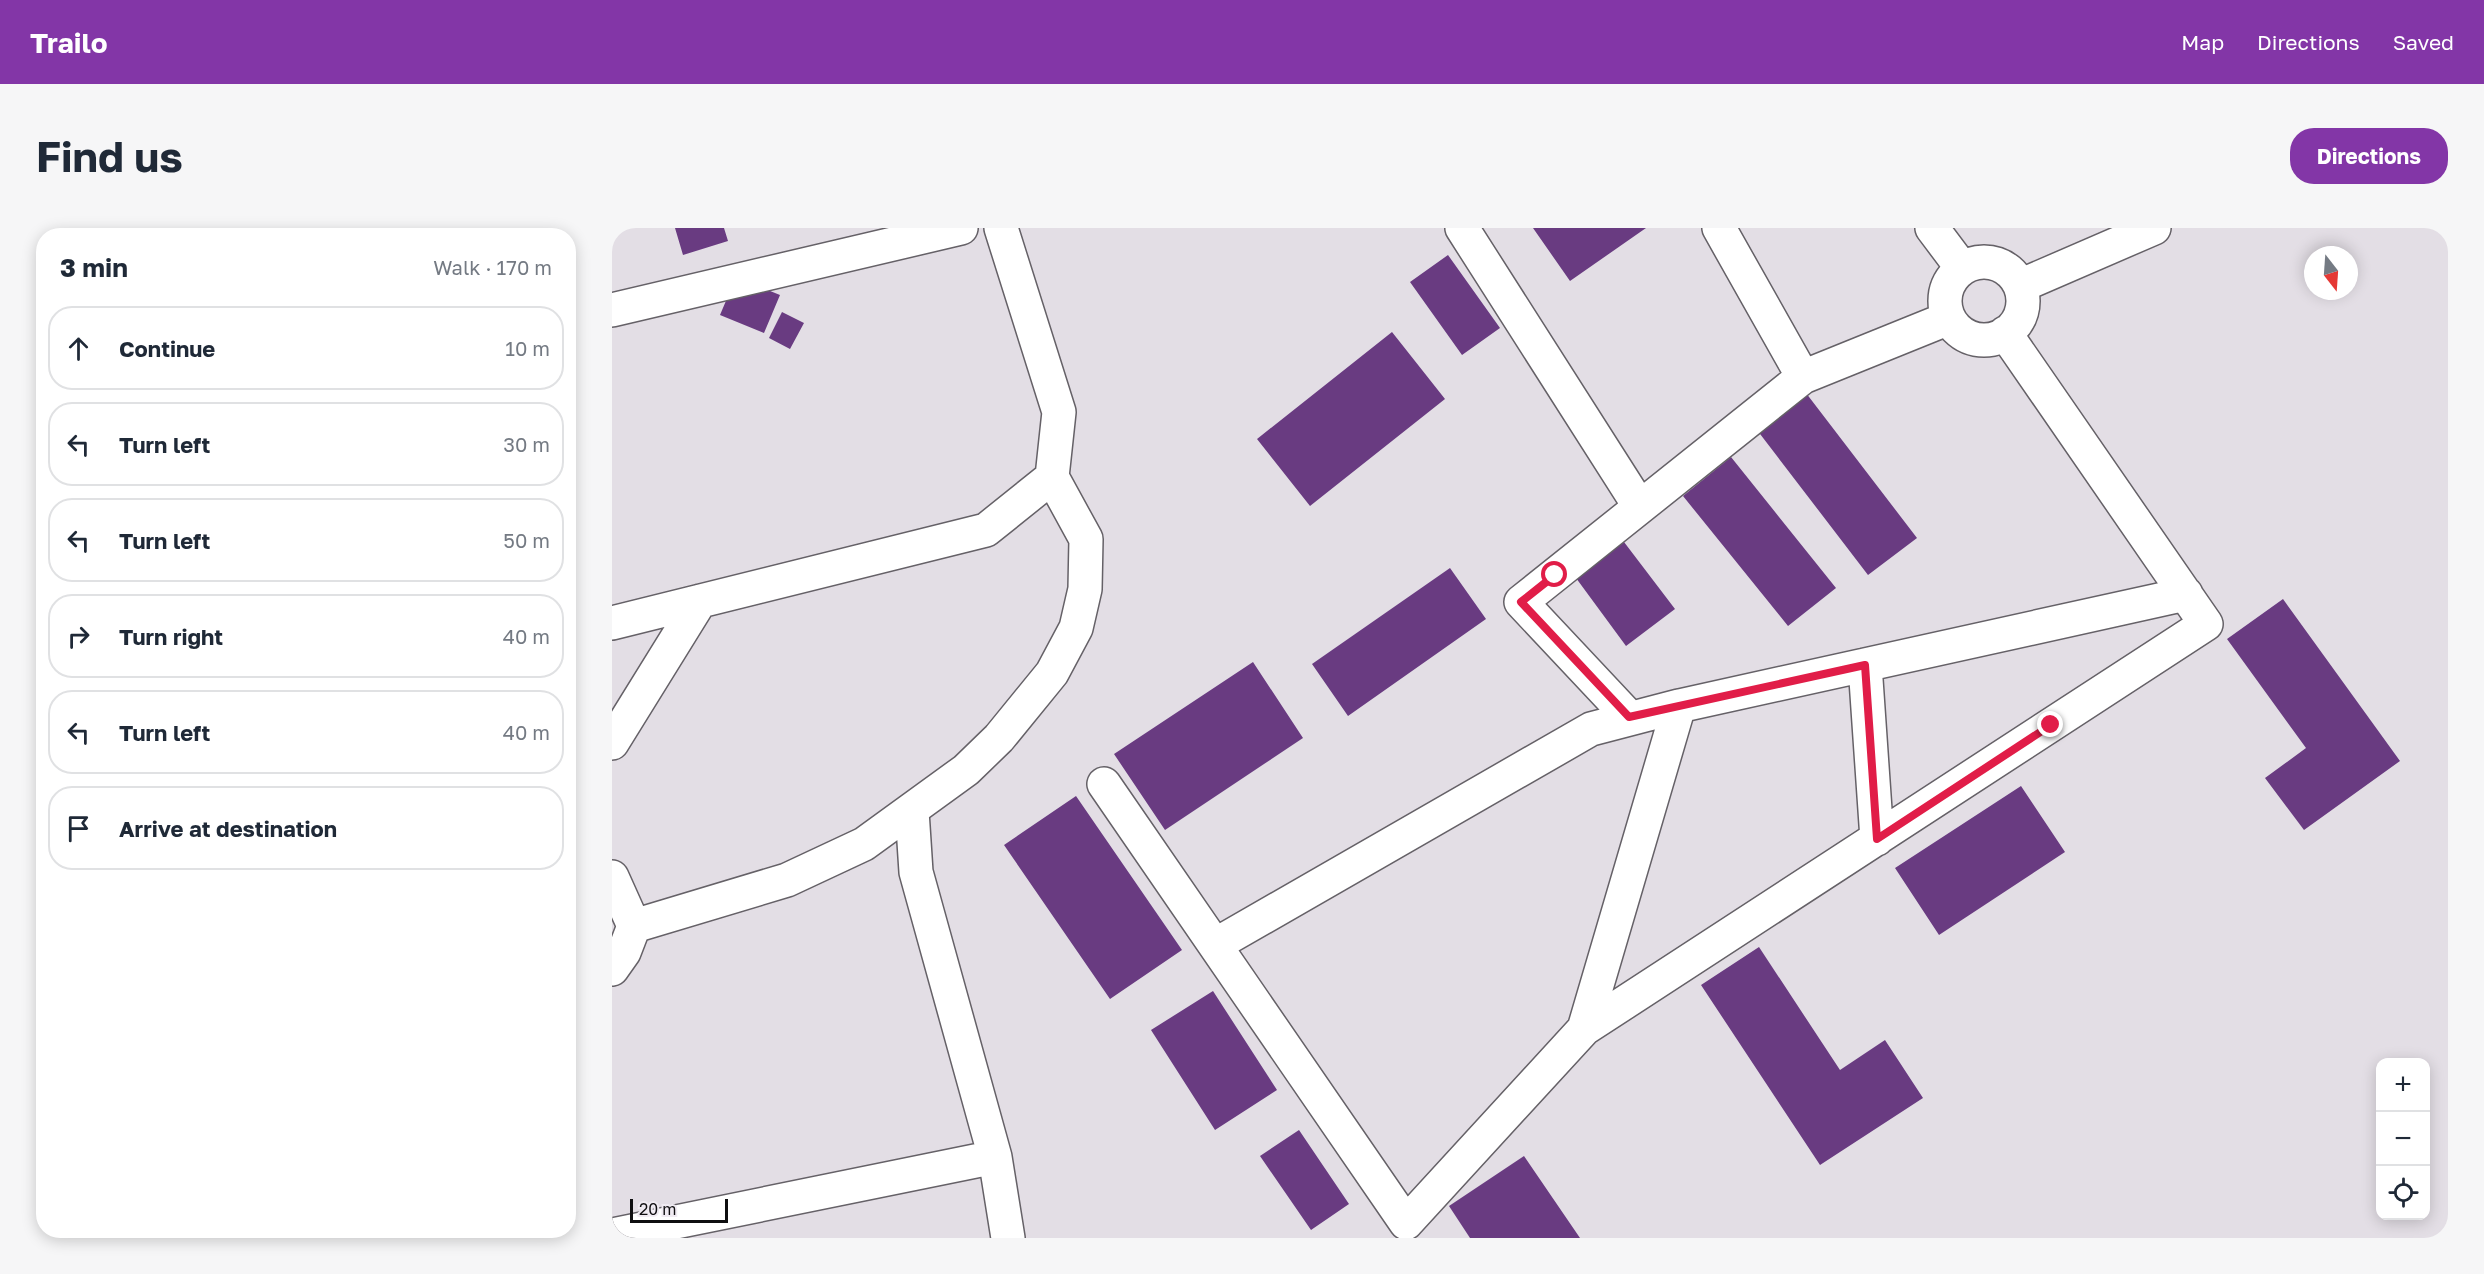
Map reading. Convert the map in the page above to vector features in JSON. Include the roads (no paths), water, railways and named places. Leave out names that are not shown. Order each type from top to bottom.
[{"type":"street","points":[[612,310],[961,228]]},
{"type":"street","points":[[634,926],[787,880],[864,844],[966,770],[999,738],[1052,673],[1076,628],[1085,589],[1086,539],[1052,477],[1059,412],[1001,228]]},
{"type":"street","points":[[1462,228],[1640,507]]},
{"type":"street","points":[[1719,228],[1803,377]]},
{"type":"street","points":[[1932,228],[1962,268]]},
{"type":"street","points":[[2020,286],[2154,228]]},
{"type":"street","points":[[1981,261],[1995,262],[2007,268],[2020,286],[2024,304],[2020,318],[2005,333],[1987,340],[1973,339],[1961,333],[1949,318],[1944,297],[1948,284],[1962,268],[1981,261]]},
{"type":"street","points":[[1629,717],[1521,602],[1803,377],[1949,318]]},
{"type":"street","points":[[1104,784],[1406,1224],[1584,1029],[2206,624],[2005,333]]},
{"type":"street","points":[[612,623],[986,530],[1052,477]]},
{"type":"street","points":[[1215,945],[1591,729],[1629,717],[2186,594]]},
{"type":"street","points":[[612,743],[700,601]]},
{"type":"street","points":[[1865,665],[1877,839]]},
{"type":"street","points":[[1584,1029],[1679,706]]},
{"type":"street","points":[[912,811],[916,872],[995,1157],[1008,1238]]},
{"type":"street","points":[[612,877],[634,926],[624,952],[612,969]]},
{"type":"street","points":[[612,1235],[670,1231],[995,1157]]}]
